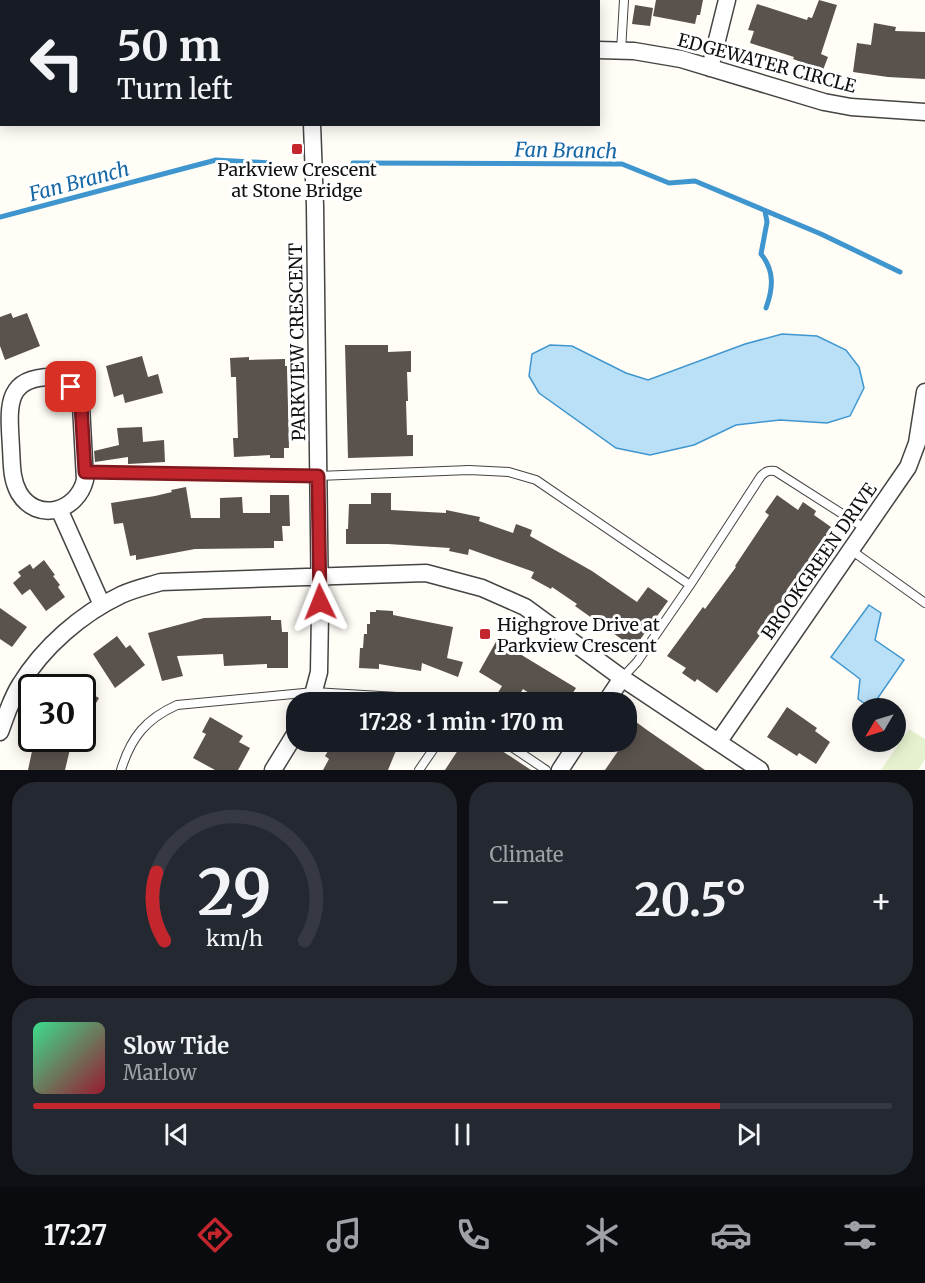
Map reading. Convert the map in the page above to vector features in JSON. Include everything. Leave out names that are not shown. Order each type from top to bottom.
[{"type":"street","points":[[710,68],[727,0]]},
{"type":"street","name":"EDGEWATER CIRCLE","points":[[600,50],[657,54],[681,59],[824,102],[851,107],[925,112]]},
{"type":"street","name":"PARKVIEW CRESCENT","points":[[312,126],[319,575],[319,672],[313,692]]},
{"type":"street","points":[[54,377],[64,381],[78,395],[81,405],[85,472],[83,488],[74,501],[59,509],[46,510],[26,502],[15,484],[9,410],[14,393],[25,381],[35,378],[54,377]]},
{"type":"street","name":"BROOKGREEN DRIVE","points":[[719,741],[908,466],[917,443],[925,392]]},
{"type":"street","points":[[59,509],[102,605]]},
{"type":"street","points":[[0,732],[18,687],[39,656],[78,622],[123,594],[160,582],[426,573],[482,588],[525,607],[622,678],[760,770]]},
{"type":"street","points":[[613,692],[622,678]]},
{"type":"street","points":[[273,770],[286,749]]},
{"type":"street","points":[[560,770],[572,752]]},
{"type":"lane","points":[[621,51],[624,0]]},
{"type":"lane","points":[[85,472],[318,476],[469,470],[509,472],[536,480],[690,585]]},
{"type":"lane","points":[[622,678],[638,662],[761,476],[770,470],[866,529]]},
{"type":"lane","points":[[851,550],[925,603]]},
{"type":"lane","points":[[121,770],[126,755],[139,732],[156,715],[177,705],[286,699]]},
{"type":"lane","points":[[419,770],[431,752]]},
{"type":"lane","points":[[519,752],[546,770]]},
{"type":"green space","points":[[909,729],[925,739],[925,759],[918,770],[881,770],[893,752],[906,752],[906,733]]},
{"type":"water","points":[[782,334],[817,336],[846,350],[859,367],[864,388],[850,416],[827,423],[780,420],[736,425],[694,445],[650,455],[616,448],[539,393],[529,376],[532,354],[550,345],[572,346],[626,373],[648,380],[745,344]]},
{"type":"water","points":[[869,605],[881,613],[875,640],[904,660],[878,698],[858,698],[860,679],[831,657]]},
{"type":"building","points":[[656,0],[703,0],[700,15],[697,15],[695,24],[653,16]]},
{"type":"building","points":[[819,0],[837,5],[821,54],[828,57],[823,70],[793,59],[794,57],[750,43],[754,31],[748,30],[757,4],[807,20],[808,17],[812,18]]},
{"type":"building","points":[[635,5],[653,8],[650,26],[632,24]]},
{"type":"building","points":[[874,23],[896,27],[895,31],[925,32],[925,79],[853,72],[857,43],[871,45]]},
{"type":"building","points":[[11,313],[13,318],[27,313],[40,346],[5,360],[0,346],[0,317]]},
{"type":"building","points":[[345,345],[388,345],[388,352],[411,351],[411,372],[407,372],[408,401],[406,401],[407,435],[413,435],[413,456],[348,458]]},
{"type":"building","points":[[142,356],[148,377],[158,374],[163,393],[125,403],[123,394],[114,397],[106,366]]},
{"type":"building","points":[[249,357],[249,360],[285,359],[289,448],[284,448],[284,458],[270,458],[270,455],[234,457],[233,438],[238,438],[236,377],[231,377],[230,358]]},
{"type":"building","points":[[142,427],[143,442],[164,440],[165,462],[128,464],[128,457],[95,462],[94,451],[119,445],[117,428]]},
{"type":"building","points":[[186,487],[191,518],[220,518],[220,498],[242,497],[243,513],[270,513],[270,495],[289,495],[290,526],[282,526],[283,541],[274,541],[274,548],[195,549],[136,560],[136,555],[130,556],[123,523],[114,524],[111,503],[155,496]]},
{"type":"building","points":[[371,493],[391,493],[391,510],[446,513],[446,510],[480,517],[479,521],[513,533],[516,524],[532,530],[530,536],[592,571],[637,602],[648,587],[668,601],[634,648],[552,587],[551,589],[531,578],[534,572],[469,549],[468,555],[449,551],[450,548],[346,544],[349,504],[371,504]]},
{"type":"building","points":[[777,495],[798,510],[803,502],[816,511],[814,515],[831,527],[828,531],[830,532],[766,627],[717,693],[697,679],[695,682],[682,673],[686,668],[667,656],[736,567],[769,515],[765,512]]},
{"type":"building","points":[[44,560],[55,575],[53,576],[60,585],[58,587],[65,597],[46,611],[30,589],[22,595],[13,583],[21,576],[18,572],[30,564],[33,569]]},
{"type":"building","points":[[0,608],[27,627],[12,647],[0,639]]},
{"type":"building","points":[[376,610],[393,611],[393,615],[453,627],[447,658],[463,662],[458,677],[422,663],[421,671],[379,664],[379,669],[359,668],[360,648],[363,648],[367,624],[370,624],[370,612],[376,612]]},
{"type":"building","points":[[271,616],[271,620],[281,620],[282,632],[288,632],[288,668],[267,668],[267,664],[224,666],[223,654],[177,656],[183,676],[162,681],[148,633],[204,618]]},
{"type":"building","points":[[117,636],[126,648],[130,645],[145,665],[115,688],[93,654]]},
{"type":"building","points":[[497,640],[576,688],[573,692],[527,692],[523,689],[521,692],[498,692],[502,686],[479,672]]},
{"type":"building","points":[[787,707],[817,728],[815,731],[830,742],[816,764],[799,753],[797,756],[767,737]]},
{"type":"building","points":[[210,717],[243,736],[239,742],[250,748],[238,770],[215,770],[193,758],[206,734],[202,732]]},
{"type":"building","points":[[637,722],[705,770],[605,770],[617,752],[637,752]]},
{"type":"building","points":[[32,752],[69,752],[65,770],[28,770]]},
{"type":"building","points":[[327,752],[395,752],[388,770],[323,770],[329,759],[325,756]]},
{"type":"building","points":[[457,752],[504,752],[531,770],[445,770]]},
{"type":"waterway","name":"Fan Branch","points":[[0,217],[216,160],[271,163]]},
{"type":"waterway","name":"Fan Branch","points":[[353,163],[622,164],[669,183],[695,181],[821,234],[900,272]]},
{"type":"waterway","points":[[765,211],[767,222],[761,254],[771,274],[770,294],[766,308]]},
{"type":"place","name":"Parkview Crescent at Stone Bridge","points":[[297,149]]},
{"type":"place","name":"Highgrove Drive at Parkview Crescent","points":[[485,634]]},
{"type":"route","points":[[71,387],[78,395],[81,405],[85,472],[318,476],[320,602]]}]
